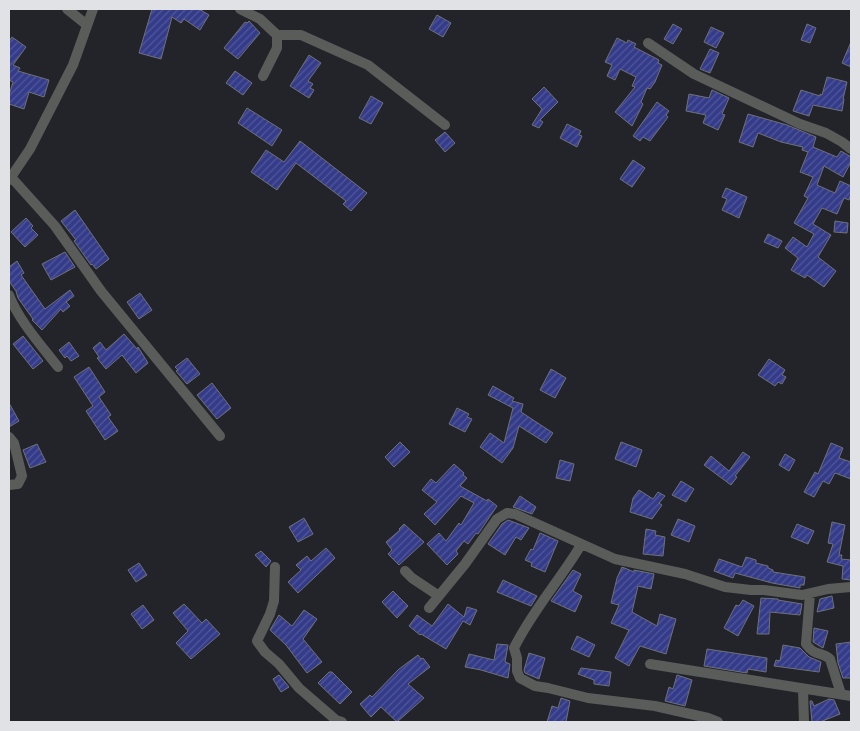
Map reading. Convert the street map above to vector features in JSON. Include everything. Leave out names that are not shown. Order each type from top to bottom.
[{"type":"street","points":[[67,9],[87,26]]},
{"type":"street","points":[[93,9],[72,65],[52,108],[30,149],[10,178],[55,226],[101,291],[220,436]]},
{"type":"street","points":[[240,9],[260,19],[277,35],[278,48],[262,76]]},
{"type":"street","points":[[277,35],[301,35],[368,65],[445,125]]},
{"type":"street","points":[[648,43],[694,74],[800,124],[826,133],[851,149]]},
{"type":"street","points":[[9,295],[12,303],[28,327],[58,367]]},
{"type":"street","points":[[9,437],[14,443],[22,476],[18,484],[9,485]]},
{"type":"street","points":[[429,608],[497,520],[507,513],[515,514],[615,559],[685,574],[725,587],[802,595],[851,586]]},
{"type":"street","points":[[581,544],[568,567],[524,627],[514,648],[517,658],[517,671],[520,678],[535,686],[588,698],[655,706],[718,722]]},
{"type":"street","points":[[275,567],[274,600],[270,614],[257,641],[258,644],[279,664],[299,688],[336,720],[342,722]]},
{"type":"street","points":[[405,570],[412,578],[439,596]]},
{"type":"street","points":[[810,594],[806,644],[815,654],[827,656],[830,659],[846,695]]},
{"type":"street","points":[[650,664],[803,690],[846,695]]},
{"type":"street","points":[[803,690],[804,722]]},
{"type":"building","points":[[152,9],[199,9],[209,15],[200,30],[184,19],[181,23],[172,17],[161,59],[139,53]]},
{"type":"building","points":[[437,15],[451,23],[443,37],[429,29]]},
{"type":"building","points":[[249,21],[260,33],[238,59],[224,48],[245,22]]},
{"type":"building","points":[[673,24],[682,29],[673,44],[664,39]]},
{"type":"building","points":[[807,24],[816,28],[810,43],[801,40]]},
{"type":"building","points":[[711,27],[724,33],[716,48],[704,42]]},
{"type":"building","points":[[12,37],[26,47],[13,65],[20,68],[18,71],[49,80],[44,97],[29,92],[24,109],[9,104],[9,95],[13,82],[9,80],[9,41]]},
{"type":"building","points":[[617,38],[627,43],[628,40],[636,44],[634,47],[659,60],[658,63],[662,65],[655,82],[650,89],[647,88],[641,102],[643,104],[632,126],[615,112],[635,87],[632,86],[636,77],[620,69],[615,80],[607,76],[612,65],[605,62]]},
{"type":"building","points":[[851,42],[851,67],[842,63]]},
{"type":"building","points":[[710,49],[719,53],[710,73],[700,69]]},
{"type":"building","points":[[309,55],[321,63],[308,81],[313,84],[310,88],[314,90],[309,98],[290,86]]},
{"type":"building","points":[[235,71],[252,83],[243,95],[226,83]]},
{"type":"building","points":[[827,77],[847,82],[842,111],[813,105],[809,116],[793,111],[801,90],[822,95]]},
{"type":"building","points":[[544,87],[558,102],[540,120],[543,122],[539,128],[532,125],[542,109],[532,99]]},
{"type":"building","points":[[712,90],[729,98],[722,114],[725,115],[718,130],[703,123],[706,115],[686,111],[689,94],[709,98]]},
{"type":"building","points":[[371,96],[383,103],[371,124],[359,118]]},
{"type":"building","points":[[657,102],[669,111],[666,115],[668,117],[650,141],[643,137],[640,141],[633,136]]},
{"type":"building","points":[[247,108],[282,130],[272,146],[238,123]]},
{"type":"building","points":[[748,114],[787,125],[816,137],[813,147],[837,157],[841,151],[851,157],[851,162],[843,177],[824,166],[817,185],[835,193],[840,181],[851,186],[849,200],[844,198],[837,214],[822,208],[813,224],[831,235],[818,257],[836,271],[824,287],[807,275],[805,278],[791,270],[798,258],[785,248],[793,237],[807,247],[814,234],[794,223],[808,198],[804,196],[813,177],[800,172],[808,152],[802,150],[803,147],[781,142],[758,133],[753,147],[739,142]]},
{"type":"building","points":[[567,124],[581,131],[579,135],[582,136],[577,147],[560,138]]},
{"type":"building","points":[[445,132],[455,143],[445,152],[435,140]]},
{"type":"building","points":[[300,141],[367,193],[351,211],[343,204],[346,201],[296,163],[277,190],[251,172],[266,150],[284,162]]},
{"type":"building","points":[[633,160],[645,168],[632,187],[620,179]]},
{"type":"building","points":[[726,188],[747,197],[739,218],[722,210],[727,199],[722,197]]},
{"type":"building","points":[[75,210],[109,259],[96,269],[91,265],[74,241],[76,240],[61,221]]},
{"type":"building","points":[[26,218],[33,226],[31,228],[38,235],[25,247],[11,232]]},
{"type":"building","points":[[835,221],[848,223],[847,233],[834,232]]},
{"type":"building","points":[[768,234],[782,241],[778,248],[764,242]]},
{"type":"building","points":[[65,252],[75,267],[51,280],[42,264]]},
{"type":"building","points":[[17,261],[24,273],[21,275],[45,309],[70,290],[74,296],[66,302],[70,306],[63,312],[61,309],[42,330],[32,320],[9,281],[9,267]]},
{"type":"building","points":[[140,293],[152,310],[139,319],[127,302]]},
{"type":"building","points":[[124,334],[137,349],[138,347],[148,363],[136,373],[122,355],[106,369],[97,358],[99,357],[93,348],[100,342],[106,350]]},
{"type":"building","points":[[23,336],[43,361],[33,369],[13,344]]},
{"type":"building","points":[[69,342],[79,356],[71,361],[67,356],[65,358],[59,350]]},
{"type":"building","points":[[187,358],[200,374],[187,384],[175,367]]},
{"type":"building","points":[[769,359],[785,370],[782,375],[786,377],[782,384],[778,382],[775,386],[758,375]]},
{"type":"building","points":[[89,367],[105,392],[99,397],[111,415],[108,417],[118,431],[105,440],[86,411],[93,406],[74,377]]},
{"type":"building","points":[[551,369],[566,378],[555,398],[540,390]]},
{"type":"building","points":[[212,383],[231,408],[217,419],[197,395]]},
{"type":"building","points":[[493,386],[514,398],[512,401],[523,404],[521,412],[553,433],[546,443],[519,426],[513,448],[502,463],[480,447],[490,433],[504,443],[513,408],[488,395]]},
{"type":"building","points":[[9,403],[19,421],[9,427]]},
{"type":"building","points":[[457,408],[469,414],[467,417],[472,419],[465,432],[449,424]]},
{"type":"building","points":[[400,442],[410,452],[394,467],[385,457]]},
{"type":"building","points":[[621,442],[642,450],[636,467],[615,459]]},
{"type":"building","points":[[831,443],[843,448],[839,458],[851,462],[851,479],[835,473],[829,484],[823,481],[814,497],[804,492],[815,472],[818,474]]},
{"type":"building","points":[[37,444],[46,462],[30,468],[23,450]]},
{"type":"building","points":[[743,452],[750,457],[735,476],[737,477],[731,485],[704,465],[711,456],[729,471]]},
{"type":"building","points":[[785,454],[795,460],[789,471],[779,465]]},
{"type":"building","points":[[560,460],[574,464],[570,481],[556,478]]},
{"type":"building","points":[[454,464],[467,478],[460,486],[487,501],[488,499],[497,506],[478,534],[476,533],[468,544],[464,541],[456,551],[458,554],[447,565],[427,544],[439,533],[446,541],[459,523],[461,525],[474,503],[461,496],[435,525],[424,514],[437,502],[422,490],[431,479],[436,483]]},
{"type":"building","points":[[681,481],[694,489],[686,502],[672,495]]},
{"type":"building","points":[[639,490],[653,499],[658,492],[665,496],[659,503],[662,505],[652,519],[630,512],[633,498]]},
{"type":"building","points":[[520,496],[536,507],[532,514],[513,507]]},
{"type":"building","points":[[304,518],[313,534],[298,542],[289,527]]},
{"type":"building","points":[[678,519],[695,526],[689,542],[671,535]]},
{"type":"building","points":[[508,520],[529,528],[521,540],[516,537],[505,555],[488,544],[502,524]]},
{"type":"building","points":[[832,522],[845,525],[839,555],[842,555],[841,559],[851,560],[851,580],[842,579],[843,566],[827,562],[833,544],[828,543]]},
{"type":"building","points":[[404,524],[424,542],[399,565],[388,554],[392,550],[386,542]]},
{"type":"building","points":[[797,524],[814,531],[808,544],[791,537]]},
{"type":"building","points":[[646,529],[656,531],[655,535],[665,537],[663,556],[643,554]]},
{"type":"building","points":[[540,533],[558,541],[545,572],[531,566],[532,563],[525,560],[531,549],[533,550]]},
{"type":"building","points":[[326,548],[335,558],[298,593],[288,582],[301,570],[296,565],[307,556],[311,561]]},
{"type":"building","points":[[261,551],[271,561],[266,567],[255,555]]},
{"type":"building","points":[[746,557],[756,560],[756,563],[768,566],[773,572],[805,577],[804,585],[800,585],[800,588],[735,573],[733,578],[714,571],[719,559],[742,567]]},
{"type":"building","points":[[139,563],[147,575],[136,582],[128,570]]},
{"type":"building","points":[[622,567],[634,572],[634,570],[654,574],[651,589],[638,586],[632,612],[657,626],[660,614],[676,619],[666,654],[640,646],[629,666],[615,658],[629,630],[611,623],[619,605],[611,603],[617,578]]},
{"type":"building","points":[[573,570],[581,574],[573,591],[582,596],[575,612],[551,601]]},
{"type":"building","points":[[503,580],[537,596],[531,606],[497,592]]},
{"type":"building","points":[[393,591],[408,606],[397,618],[382,602]]},
{"type":"building","points":[[832,596],[834,608],[817,612],[820,599]]},
{"type":"building","points":[[761,598],[802,604],[800,615],[770,612],[769,634],[757,634]]},
{"type":"building","points":[[743,600],[754,606],[738,636],[724,628],[736,605],[739,606]]},
{"type":"building","points":[[184,604],[202,623],[206,619],[220,634],[191,659],[176,643],[188,631],[173,613]]},
{"type":"building","points":[[448,604],[464,617],[467,607],[477,610],[470,625],[463,621],[446,649],[420,635],[409,626],[417,615],[432,626]]},
{"type":"building","points":[[143,605],[154,620],[142,629],[131,614]]},
{"type":"building","points":[[304,610],[317,619],[303,639],[322,662],[307,673],[286,645],[270,630],[279,615],[292,626]]},
{"type":"building","points":[[814,628],[828,631],[823,648],[813,642]]},
{"type":"building","points":[[577,636],[595,645],[589,657],[571,649]]},
{"type":"building","points":[[851,642],[851,678],[843,678],[838,663],[836,644]]},
{"type":"building","points":[[497,644],[508,645],[505,662],[510,664],[508,678],[465,667],[469,654],[494,660]]},
{"type":"building","points":[[783,645],[800,648],[809,657],[821,662],[819,672],[774,666],[776,660],[780,661]]},
{"type":"building","points":[[707,649],[767,658],[766,672],[748,669],[747,673],[704,666]]},
{"type":"building","points":[[529,653],[545,658],[539,679],[525,673],[524,670]]},
{"type":"building","points":[[418,655],[430,667],[408,684],[424,698],[397,722],[381,707],[371,717],[360,704],[370,695],[372,697],[399,669]]},
{"type":"building","points":[[581,668],[611,672],[609,686],[594,684],[594,680],[578,674]]},
{"type":"building","points":[[329,672],[332,672],[352,692],[340,704],[318,683]]},
{"type":"building","points":[[279,675],[289,687],[281,692],[273,679]]},
{"type":"building","points":[[677,675],[692,680],[685,706],[665,701],[669,687],[673,689]]},
{"type":"building","points":[[561,698],[570,701],[566,722],[547,722],[552,706],[558,708]]},
{"type":"building","points":[[829,699],[834,700],[840,714],[820,722],[812,722],[810,701],[812,701],[814,706]]}]
